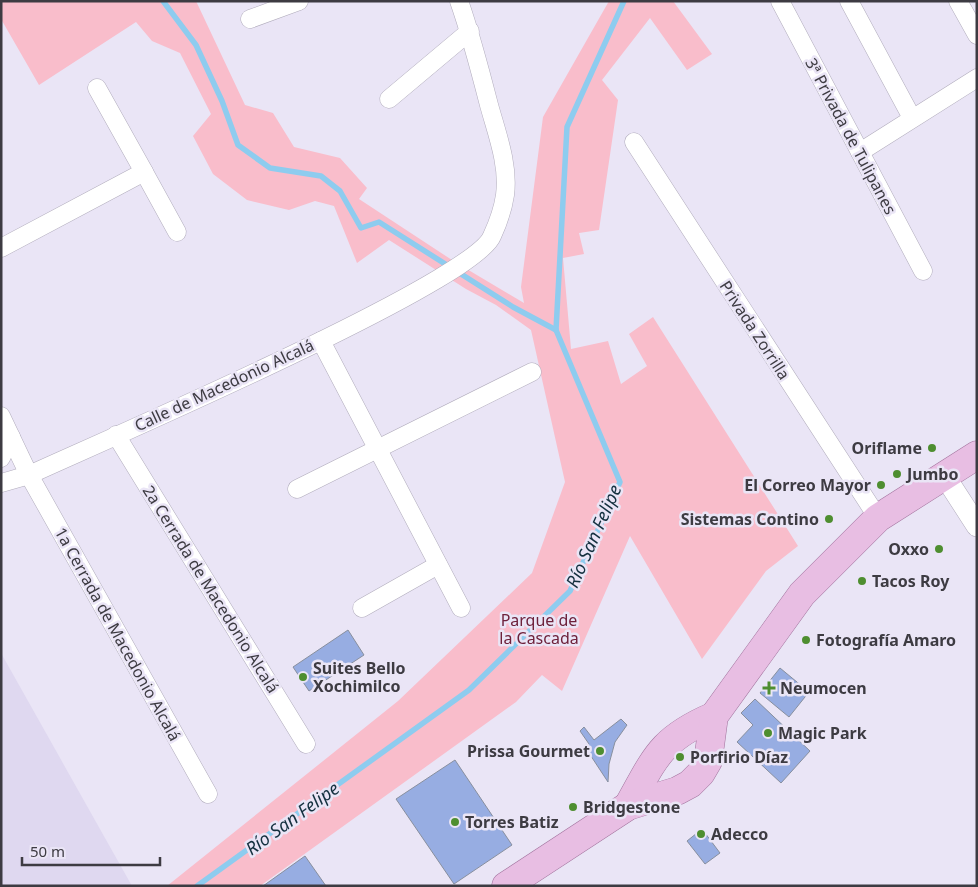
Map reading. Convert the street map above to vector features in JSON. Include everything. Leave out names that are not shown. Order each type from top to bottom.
[{"type":"main road","points":[[506,886],[628,806],[677,791],[690,784],[701,773],[708,761],[714,716],[802,594],[878,518],[977,455]]},
{"type":"main road","points":[[628,806],[666,744],[679,733],[714,716]]},
{"type":"street","points":[[250,19],[299,1]]},
{"type":"street","name":"Calle de Macedonio Alcalá","points":[[1,483],[29,475],[321,341],[442,277],[467,261],[492,239],[505,195],[503,157],[470,31],[459,1]]},
{"type":"street","name":"3ª Privada de Tulipanes","points":[[780,1],[923,272]]},
{"type":"street","points":[[848,1],[912,118]]},
{"type":"street","points":[[958,1],[977,35]]},
{"type":"street","points":[[388,99],[470,31]]},
{"type":"street","points":[[860,152],[977,78]]},
{"type":"street","points":[[97,88],[177,232]]},
{"type":"street","name":"Privada Zorrilla","points":[[634,142],[878,518]]},
{"type":"street","points":[[1,248],[144,172]]},
{"type":"street","points":[[321,341],[461,608]]},
{"type":"street","points":[[296,489],[532,372]]},
{"type":"street","name":"1a Cerrada de Macedonio Alcalá","points":[[1,416],[29,475],[208,794]]},
{"type":"street","name":"2a Cerrada de Macedonio Alcalá","points":[[116,435],[306,744]]},
{"type":"street","points":[[1,458],[11,437]]},
{"type":"street","points":[[944,475],[977,526]]},
{"type":"street","points":[[362,608],[438,565]]},
{"type":"shaded area","points":[[1,653],[132,886],[1,886]]},
{"type":"green space","name":"Parque de la Cascada","points":[[1,1],[196,1],[245,105],[273,113],[294,147],[340,158],[367,188],[359,199],[455,262],[524,303],[521,287],[543,117],[609,1],[673,1],[712,54],[687,70],[650,18],[602,80],[618,100],[599,230],[579,233],[584,254],[563,258],[571,349],[608,341],[621,384],[647,366],[629,334],[653,317],[798,546],[766,571],[702,659],[630,536],[562,691],[542,675],[516,702],[260,886],[167,886],[398,701],[532,573],[565,482],[531,330],[496,305],[466,289],[389,240],[357,263],[334,206],[315,201],[289,210],[247,200],[213,174],[193,136],[211,114],[180,53],[152,41],[136,22],[39,85],[1,19]]},
{"type":"building","points":[[348,630],[364,655],[309,691],[293,667]]},
{"type":"building","points":[[780,668],[809,692],[789,717],[760,693]]},
{"type":"building","name":"Magic Park","points":[[755,699],[810,751],[781,783],[737,742],[753,725],[741,713]]},
{"type":"building","name":"Prissa Gourmet","points":[[621,719],[627,725],[615,742],[609,764],[608,782],[585,747],[589,744],[580,731],[584,727],[594,740]]},
{"type":"building","name":"Torres Batiz","points":[[455,760],[512,845],[454,884],[396,799]]},
{"type":"building","points":[[702,829],[720,853],[705,864],[687,841]]},
{"type":"building","points":[[305,856],[326,886],[263,886]]},
{"type":"waterway","points":[[163,1],[196,45],[222,101],[238,145],[270,168],[321,176],[340,191],[361,228],[379,222],[513,307],[556,330]]},
{"type":"waterway","name":"Río San Felipe","points":[[197,886],[469,690],[570,591],[620,482],[556,330],[567,127],[624,1]]},
{"type":"place","name":"Oriflame","points":[[932,448]]},
{"type":"place","name":"Jumbo","points":[[897,474]]},
{"type":"place","name":"El Correo Mayor","points":[[881,485]]},
{"type":"place","name":"Sistemas Contino","points":[[829,519]]},
{"type":"place","name":"Oxxo","points":[[939,549]]},
{"type":"place","name":"Tacos Roy","points":[[862,581]]},
{"type":"place","name":"Fotografía Amaro","points":[[806,640]]},
{"type":"place","name":"Suites Bello Xochimilco","points":[[303,677]]},
{"type":"place","name":"Neumocen","points":[[769,688]]},
{"type":"place","name":"Magic Park","points":[[768,733]]},
{"type":"place","name":"Prissa Gourmet","points":[[600,751]]},
{"type":"place","name":"Porfirio Díaz","points":[[680,757]]},
{"type":"place","name":"Bridgestone","points":[[573,807]]},
{"type":"place","name":"Torres Batiz","points":[[455,822]]},
{"type":"place","name":"Adecco","points":[[701,834]]}]
